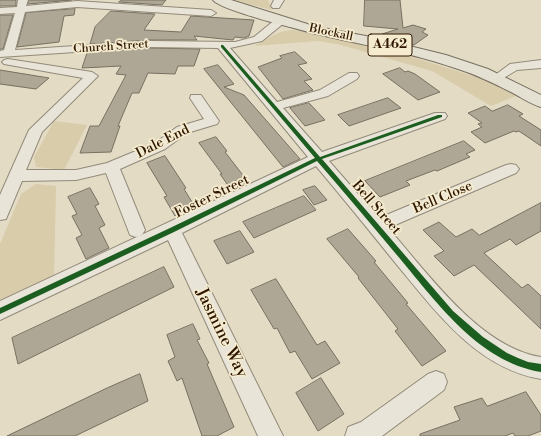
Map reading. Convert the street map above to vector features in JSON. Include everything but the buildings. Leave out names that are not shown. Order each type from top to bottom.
[{"type":"main road","name":"A462","points":[[219,0],[280,20]]},
{"type":"main road","name":"Blockall","points":[[280,20],[328,33],[377,42],[428,55],[497,78]]},
{"type":"main road","name":"A462","points":[[497,78],[518,88],[541,102]]},
{"type":"street","points":[[0,11],[22,5],[90,4],[211,13]]},
{"type":"street","points":[[0,70],[8,56],[22,5]]},
{"type":"street","name":"Church Street","points":[[8,56],[150,44],[222,46],[248,43],[258,39],[280,20]]},
{"type":"street","name":"Bell Street","points":[[222,46],[450,313],[488,346],[535,368]]},
{"type":"street","points":[[0,214],[36,130],[92,76],[8,56]]},
{"type":"street","points":[[497,78],[514,67],[541,64]]},
{"type":"street","points":[[273,107],[324,93],[353,76]]},
{"type":"street","name":"Dale End","points":[[15,176],[76,175],[111,167],[160,146],[182,130],[212,121],[196,98]]},
{"type":"street","name":"Foster Street","points":[[0,310],[172,230],[318,159],[440,116]]},
{"type":"street","points":[[111,167],[136,230]]},
{"type":"street","name":"Bell Close","points":[[376,226],[511,169]]},
{"type":"street","name":"Jasmine Way","points":[[172,230],[271,436]]},
{"type":"street","points":[[357,436],[369,431],[436,382]]},
{"type":"shaded area","points":[[232,0],[268,0],[272,10]]},
{"type":"shaded area","points":[[292,30],[368,43],[489,81],[516,96],[491,106],[432,71],[341,45],[318,41],[254,46],[277,34]]},
{"type":"shaded area","points":[[54,121],[87,125],[64,170],[36,167],[34,157]]},
{"type":"shaded area","points":[[36,184],[56,186],[54,279],[0,304],[0,244],[21,194]]},
{"type":"cycle path","points":[[222,46],[450,313],[481,340],[504,356],[528,366],[541,368]]},
{"type":"cycle path","points":[[0,311],[318,159],[440,116]]}]
